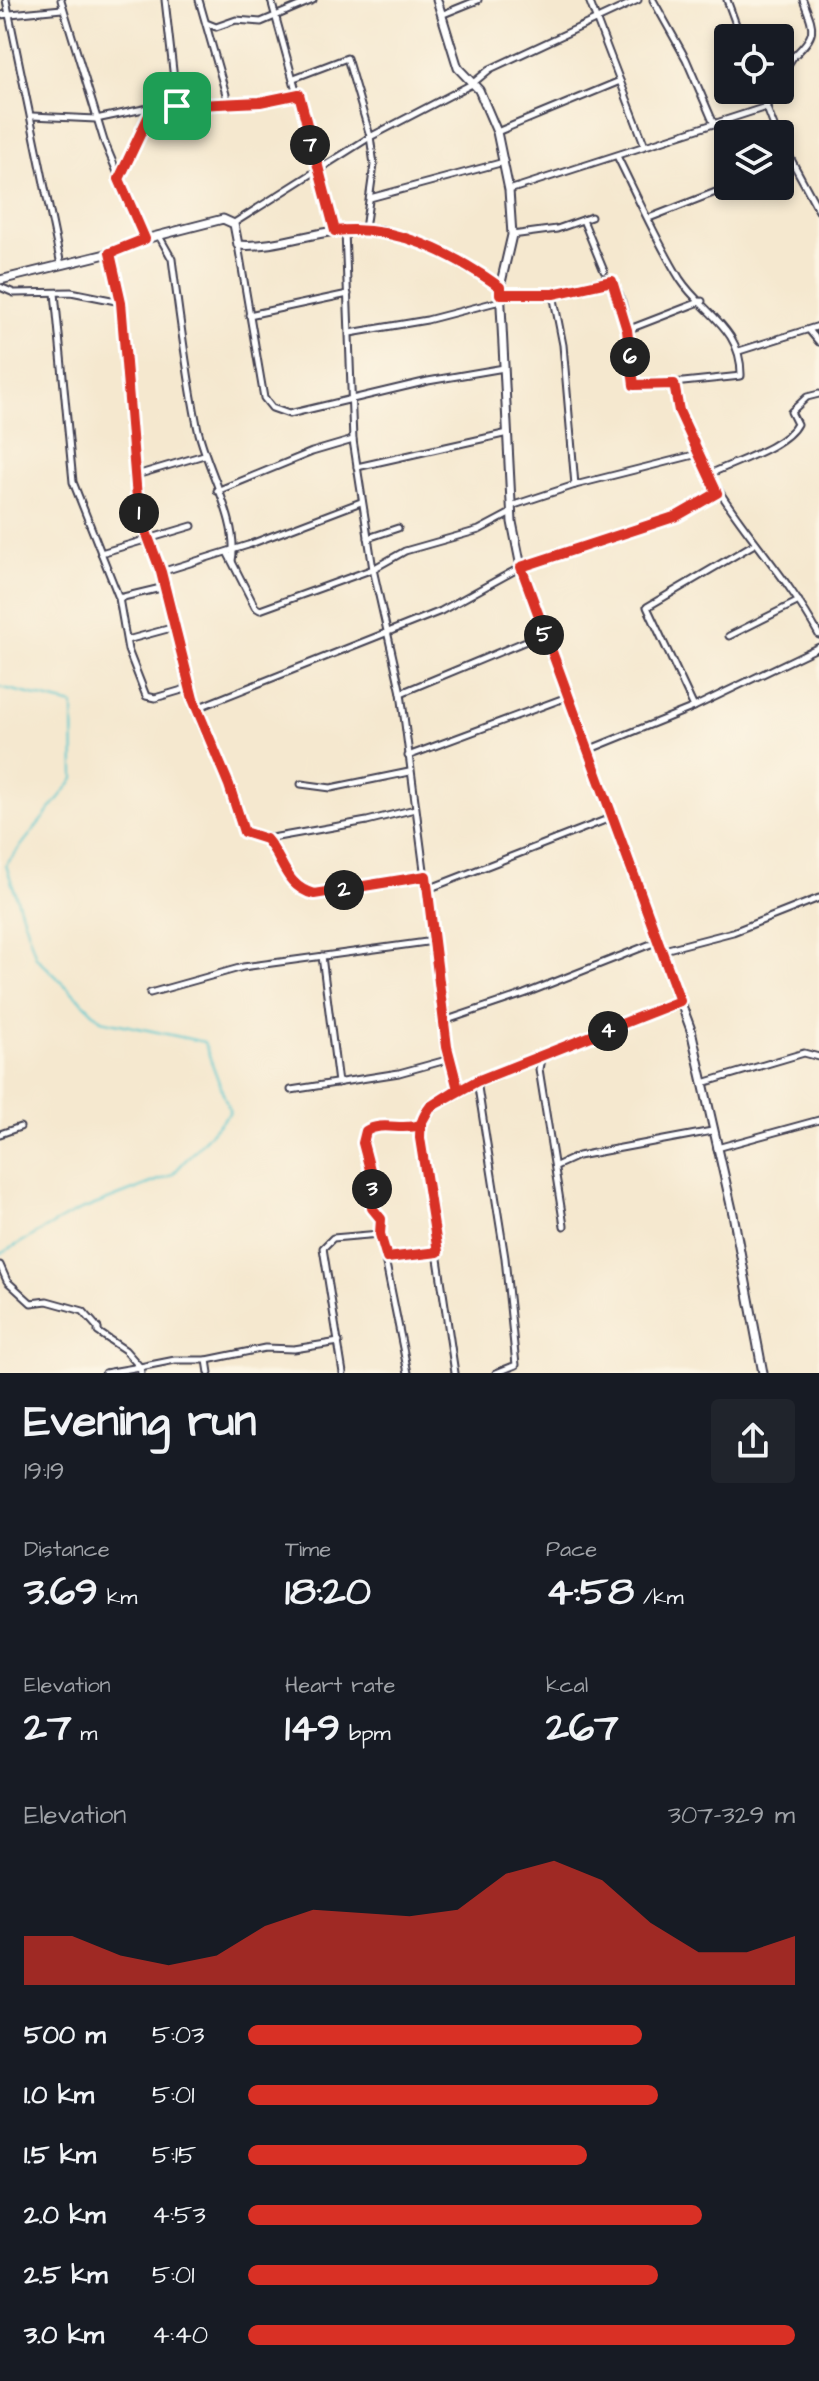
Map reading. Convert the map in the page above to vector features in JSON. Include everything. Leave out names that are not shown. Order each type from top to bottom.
[{"type":"street","points":[[6,0],[61,265]]},
{"type":"street","points":[[61,0],[96,119],[145,239]]},
{"type":"street","points":[[165,0],[177,106]]},
{"type":"street","points":[[199,0],[229,105]]},
{"type":"street","points":[[271,0],[335,231]]},
{"type":"street","points":[[206,23],[216,27],[236,20],[261,22],[313,0]]},
{"type":"street","points":[[437,0],[458,68],[484,98],[505,162],[512,235],[500,294],[511,509],[521,567],[659,951],[680,1001],[733,1214],[763,1373]]},
{"type":"street","points":[[441,15],[478,0]]},
{"type":"street","points":[[589,0],[645,146]]},
{"type":"street","points":[[234,224],[370,137],[472,84],[490,69],[638,0]]},
{"type":"street","points":[[509,190],[714,124],[686,59],[653,0]]},
{"type":"street","points":[[727,0],[736,24]]},
{"type":"street","points":[[794,57],[808,46],[812,36],[812,24],[803,0]]},
{"type":"street","points":[[0,15],[62,9]]},
{"type":"street","points":[[812,36],[819,45]]},
{"type":"street","points":[[294,78],[347,58],[370,137],[374,165],[365,229]]},
{"type":"street","points":[[497,132],[620,81]]},
{"type":"street","points":[[32,116],[96,119],[153,107],[229,105],[299,94]]},
{"type":"street","points":[[765,104],[772,120]]},
{"type":"street","points":[[726,120],[768,104]]},
{"type":"street","points":[[119,179],[153,107]]},
{"type":"street","points":[[350,333],[427,320],[500,294],[553,294],[612,281],[627,330],[634,385],[739,378],[739,351],[702,301],[681,281],[617,156]]},
{"type":"street","points":[[370,198],[505,162]]},
{"type":"street","points":[[794,167],[819,211]]},
{"type":"street","points":[[649,218],[714,193]]},
{"type":"street","points":[[512,235],[557,229],[591,217]]},
{"type":"street","points":[[0,280],[110,253],[158,235],[223,219],[234,224]]},
{"type":"street","points":[[583,220],[604,271]]},
{"type":"street","points":[[234,224],[265,404],[289,414],[504,368]]},
{"type":"street","points":[[238,245],[251,246],[335,231],[365,229],[420,243],[463,260],[500,294]]},
{"type":"street","points":[[345,230],[353,440],[361,502],[401,693],[444,1021],[458,1089]]},
{"type":"street","points":[[158,235],[172,259],[204,455],[233,533],[235,549],[232,561]]},
{"type":"street","points":[[110,253],[121,302],[138,510],[161,572],[189,688],[229,785],[244,832],[266,839],[415,809]]},
{"type":"street","points":[[0,287],[14,293],[71,292],[121,302]]},
{"type":"street","points":[[55,293],[73,482],[119,598],[133,667],[146,696],[155,698],[189,688]]},
{"type":"street","points":[[249,315],[348,294]]},
{"type":"street","points":[[553,294],[563,345],[575,485]]},
{"type":"street","points":[[627,330],[702,301]]},
{"type":"street","points":[[739,351],[819,326]]},
{"type":"street","points":[[809,330],[819,342]]},
{"type":"street","points":[[674,384],[679,411],[717,493],[799,601],[819,635]]},
{"type":"street","points":[[708,475],[759,453],[787,435],[797,424],[791,412],[807,397],[819,394]]},
{"type":"street","points":[[357,467],[509,433]]},
{"type":"street","points":[[217,491],[312,452],[353,440]]},
{"type":"street","points":[[227,552],[255,607],[260,610],[373,569],[405,551],[479,530],[511,509],[575,485],[698,454]]},
{"type":"street","points":[[133,476],[204,455]]},
{"type":"street","points":[[197,708],[470,598],[521,567],[677,516],[717,493]]},
{"type":"street","points":[[161,572],[248,545],[361,502]]},
{"type":"street","points":[[101,553],[192,526]]},
{"type":"street","points":[[368,538],[398,528]]},
{"type":"street","points":[[233,533],[248,545]]},
{"type":"street","points":[[694,707],[647,607],[756,543]]},
{"type":"street","points":[[119,598],[165,587]]},
{"type":"street","points":[[729,636],[799,601]]},
{"type":"street","points":[[127,640],[175,627]]},
{"type":"street","points":[[401,693],[543,634]]},
{"type":"street","points":[[587,750],[694,707],[819,647]]},
{"type":"street","points":[[408,756],[567,697]]},
{"type":"street","points":[[301,784],[331,788],[409,772]]},
{"type":"street","points":[[428,889],[613,817]]},
{"type":"street","points":[[266,839],[279,865],[298,887],[314,894],[426,876]]},
{"type":"street","points":[[659,951],[733,932],[819,898]]},
{"type":"street","points":[[150,993],[243,967],[434,941]]},
{"type":"street","points":[[444,1021],[524,994],[656,942]]},
{"type":"street","points":[[322,956],[338,1083]]},
{"type":"street","points":[[455,1373],[420,1125],[430,1107],[458,1089],[680,1001]]},
{"type":"street","points":[[702,1083],[804,1053],[819,1057]]},
{"type":"street","points":[[542,1058],[539,1069],[564,1226]]},
{"type":"street","points":[[291,1090],[399,1073],[450,1059]]},
{"type":"street","points":[[533,1061],[539,1069]]},
{"type":"street","points":[[477,1081],[505,1258],[516,1365],[496,1373]]},
{"type":"street","points":[[716,1148],[819,1120]]},
{"type":"street","points":[[408,1373],[380,1234],[381,1219],[372,1208],[373,1181],[364,1156],[366,1131],[374,1126],[400,1129],[420,1125]]},
{"type":"street","points":[[0,1134],[20,1127]]},
{"type":"street","points":[[556,1167],[578,1156],[712,1131]]},
{"type":"street","points":[[343,1373],[323,1248],[333,1238],[380,1234]]},
{"type":"street","points":[[387,1258],[438,1252]]},
{"type":"street","points":[[0,1265],[7,1281],[31,1303],[47,1301],[83,1311],[98,1332],[125,1350],[141,1370]]},
{"type":"street","points":[[105,1373],[141,1370],[175,1360],[207,1360],[265,1348],[294,1349],[339,1342]]},
{"type":"street","points":[[207,1360],[209,1373]]},
{"type":"waterway","points":[[0,687],[73,705],[74,779],[6,865],[36,957],[101,1020],[204,1042],[230,1112],[172,1175],[74,1213],[0,1254]]},
{"type":"route","points":[[177,106],[153,107],[119,179],[145,239],[110,253],[121,302],[134,463],[133,487],[138,510],[161,572],[189,688],[229,785],[244,832],[253,838],[266,839],[278,857],[279,865],[285,868],[293,882],[303,891],[314,894],[426,876],[447,1047],[458,1089],[447,1095],[430,1107],[420,1125],[408,1129],[374,1126],[366,1131],[363,1143],[373,1181],[372,1208],[381,1219],[380,1234],[387,1258],[438,1252],[420,1138],[420,1125],[425,1114],[430,1107],[477,1081],[680,1001],[659,951],[521,567],[677,516],[717,493],[679,411],[674,384],[634,385],[627,330],[612,281],[608,279],[553,294],[500,294],[500,287],[463,260],[420,243],[382,231],[335,231],[299,94],[260,102],[177,106]]}]
